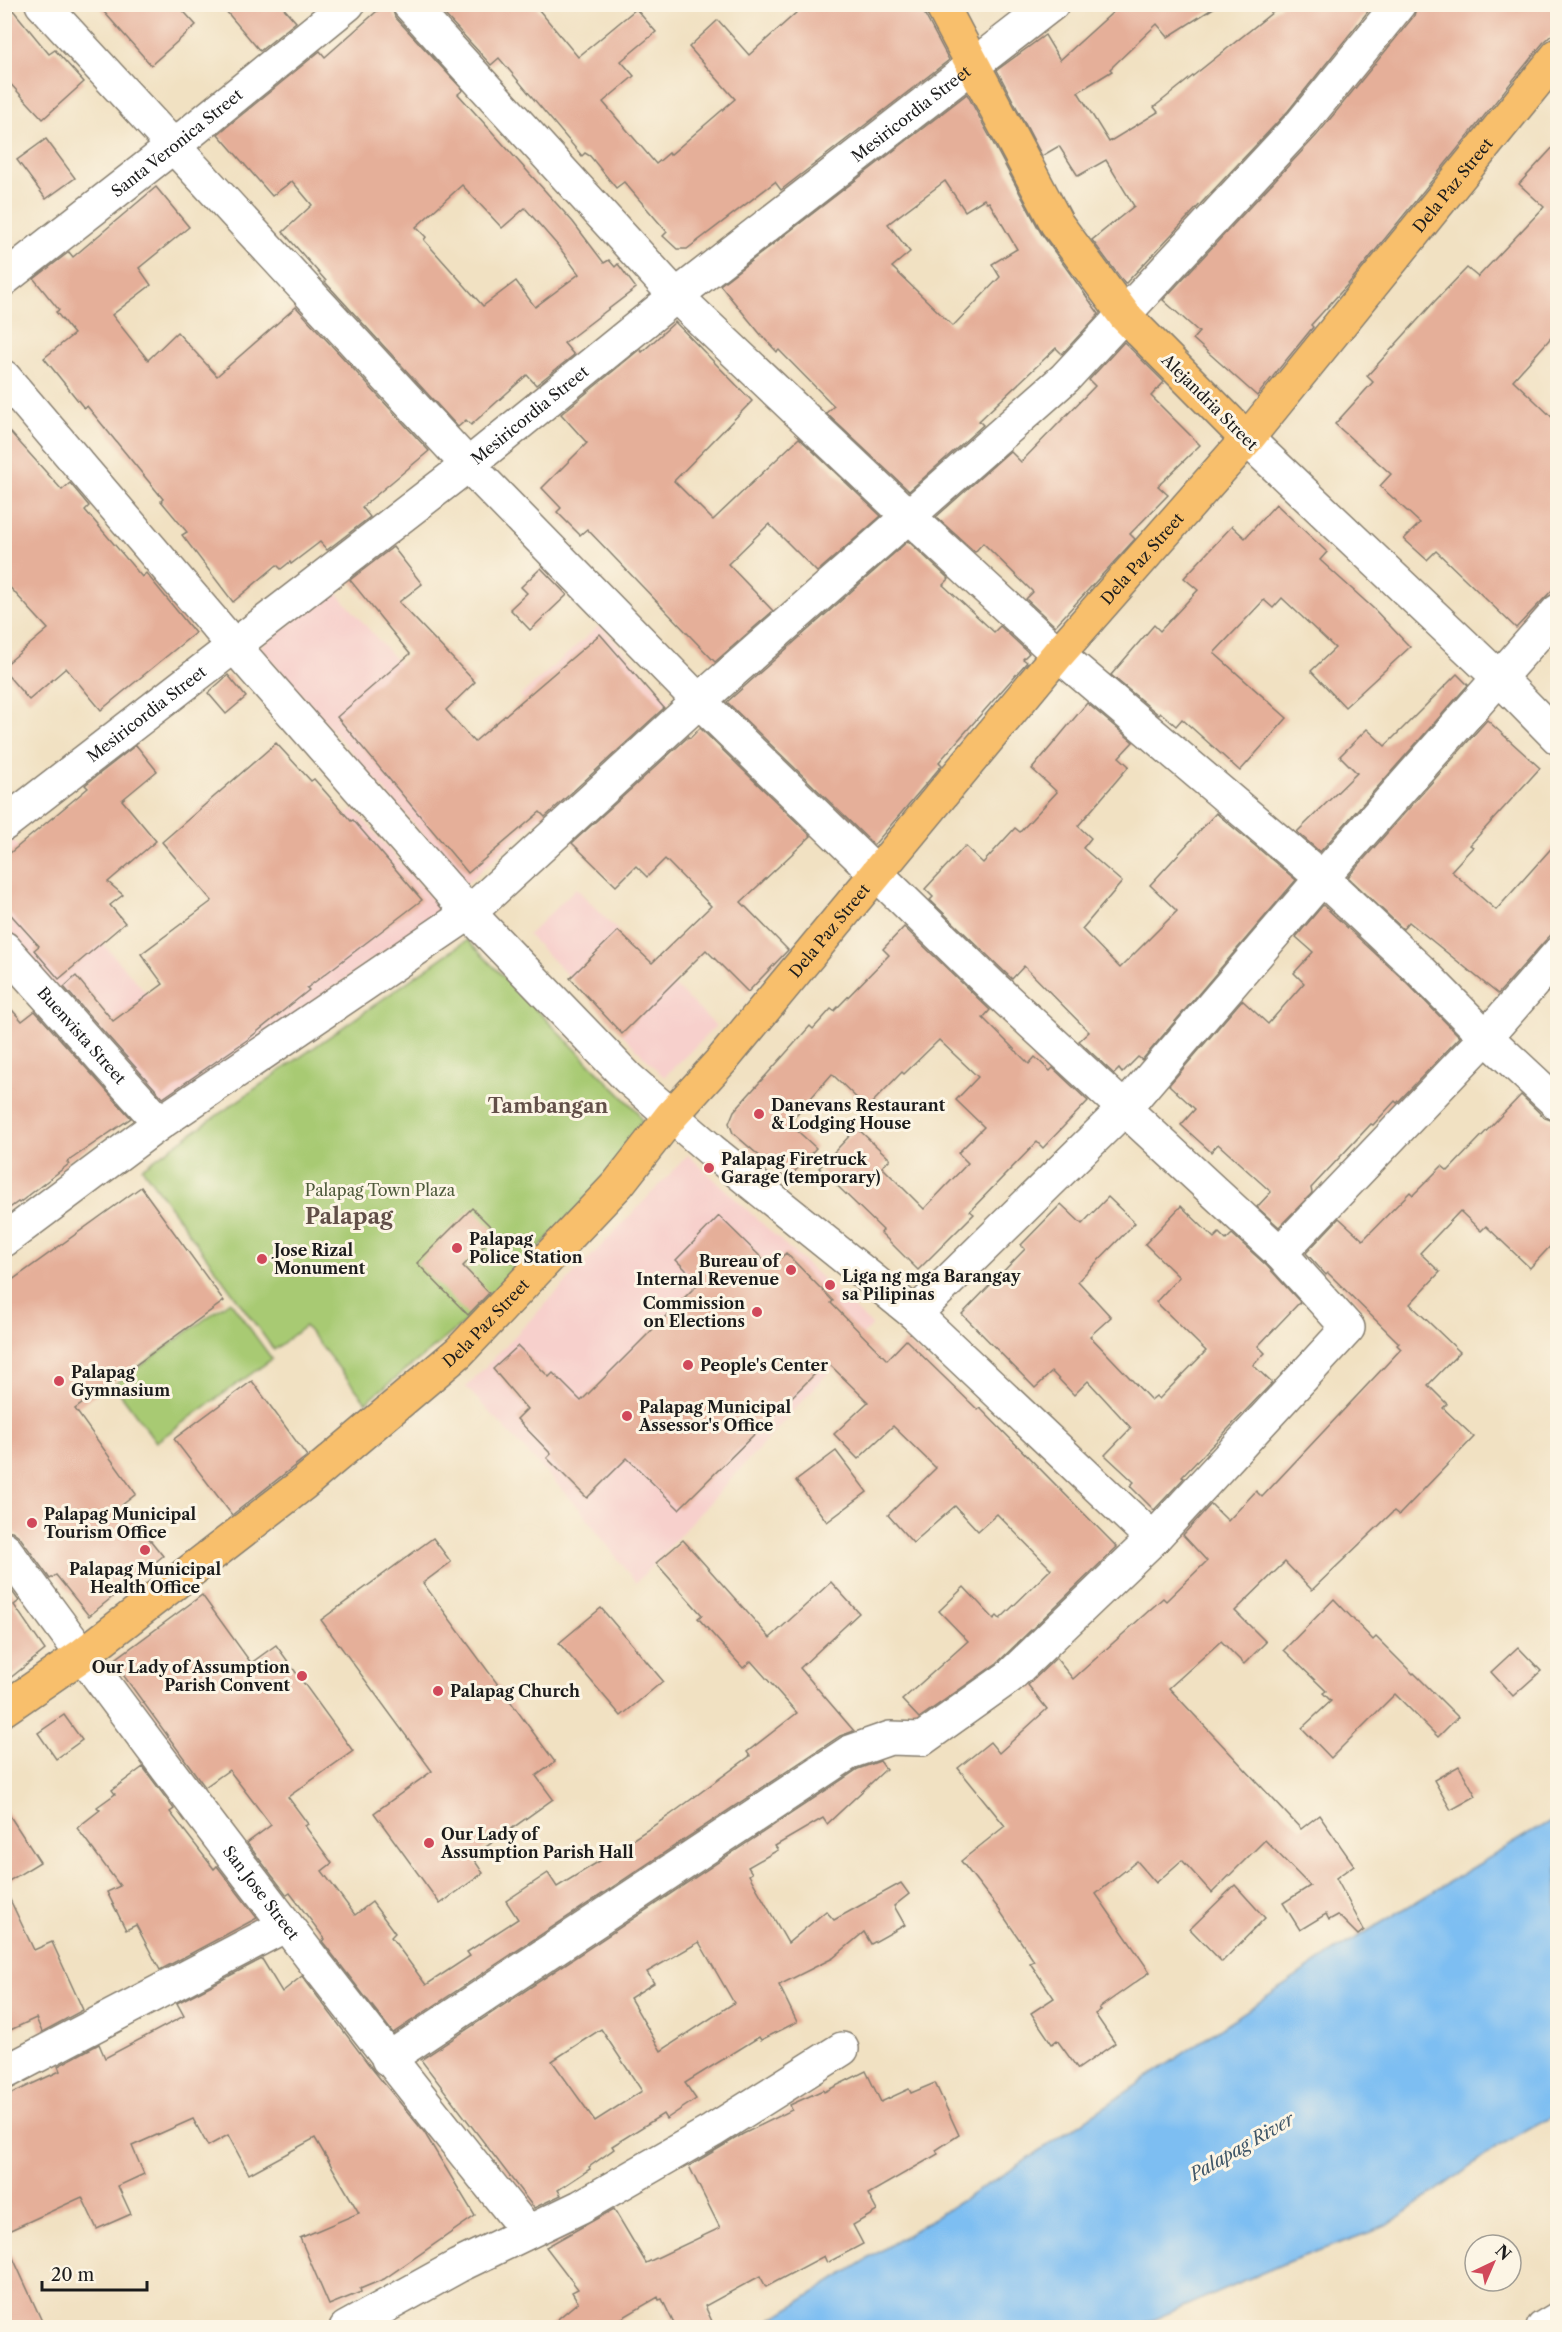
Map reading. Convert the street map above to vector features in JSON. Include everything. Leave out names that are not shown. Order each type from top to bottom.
[{"type":"main road","name":"Alejandria Street","points":[[941,4],[1057,224],[1125,316],[1247,439]]},
{"type":"main road","name":"Dela Paz Street","points":[[4,1709],[82,1655],[303,1484],[385,1417],[459,1352],[618,1184],[672,1115],[723,1059],[1058,654],[1247,439],[1557,55]]},
{"type":"street","points":[[42,4],[175,145],[468,465],[699,701],[995,989],[1280,1253],[1348,1328],[1153,1539],[1009,1677],[922,1739],[890,1738],[850,1752],[388,2059]]},
{"type":"street","name":"Santa Veronica Street","points":[[4,279],[175,145],[348,4]]},
{"type":"street","points":[[409,4],[676,296],[907,516],[1058,654],[1322,878],[1420,969],[1486,1037],[1557,1104]]},
{"type":"street","name":"Mesiricordia Street","points":[[4,824],[468,465],[676,296],[1052,4]]},
{"type":"street","points":[[4,1240],[160,1123],[469,913],[699,701],[1065,378],[1302,123],[1399,4]]},
{"type":"street","points":[[4,378],[234,646],[469,913],[628,1078],[711,1150],[915,1314],[1153,1539]]},
{"type":"street","name":"Alejandria Street","points":[[1247,439],[1498,677],[1557,738]]},
{"type":"street","points":[[915,1314],[1125,1108],[1322,878],[1557,611]]},
{"type":"street","name":"Buenvista Street","points":[[4,948],[160,1123]]},
{"type":"street","points":[[1280,1253],[1486,1037],[1557,954]]},
{"type":"street","name":"San Jose Street","points":[[4,1548],[82,1655],[388,2059],[527,2231]]},
{"type":"street","points":[[4,2073],[286,1925]]},
{"type":"street","points":[[346,2328],[527,2231],[580,2207],[712,2131],[842,2049]]},
{"type":"street","points":[[1543,2328],[1557,2319]]},
{"type":"shaded area","points":[[334,589],[498,777],[552,731],[520,696],[600,625],[670,701],[466,884],[260,647]]},
{"type":"shaded area","points":[[354,809],[441,909],[154,1120],[5,945],[5,845],[12,839],[162,1011],[240,901]]},
{"type":"shaded area","points":[[576,888],[618,931],[570,978],[528,935]]},
{"type":"shaded area","points":[[673,984],[716,1026],[664,1077],[622,1034]]},
{"type":"shaded area","points":[[688,1155],[872,1325],[636,1583],[579,1508],[466,1387]]},
{"type":"green space","name":"Palapag Town Plaza","points":[[467,940],[637,1111],[644,1126],[640,1144],[468,1320],[366,1402],[305,1326],[274,1350],[142,1168]]},
{"type":"green space","points":[[230,1301],[272,1359],[156,1442],[114,1385]]},
{"type":"water","name":"Palapag River","points":[[1557,1817],[1557,2114],[1499,2146],[1387,2226],[1290,2261],[1136,2327],[759,2327],[1020,2164],[1336,1950]]},
{"type":"building","points":[[4,4],[8,4],[49,54],[55,50],[84,82],[43,119],[4,77]]},
{"type":"building","points":[[97,4],[177,4],[196,25],[151,65]]},
{"type":"building","points":[[220,4],[280,4],[296,22],[260,51]]},
{"type":"building","points":[[385,4],[391,4],[395,17],[463,90],[458,94],[573,222],[604,263],[609,260],[615,267],[618,264],[636,288],[564,343],[574,355],[536,385],[527,375],[471,425],[466,420],[458,427],[325,282],[283,232],[312,205],[292,181],[272,196],[218,134],[320,51],[325,57]],"holes":[[[462,185],[502,228],[525,208],[579,274],[535,307],[516,281],[483,306],[424,240],[426,237],[416,227]]]},
{"type":"building","points":[[435,4],[534,4],[578,57],[636,9],[656,32],[621,61],[634,76],[603,102],[656,164],[669,153],[670,155],[735,99],[689,47],[718,20],[749,55],[806,4],[922,4],[924,13],[949,60],[781,190],[775,182],[687,249],[677,249],[663,236],[667,232],[624,182],[616,188],[590,156],[585,153],[582,156],[499,58],[491,65]]},
{"type":"building","points":[[1122,4],[1220,4],[1168,37],[1157,24],[1110,69],[1112,71],[1078,92],[1109,142],[1158,112],[1154,107],[1283,4],[1374,4],[1288,111],[1125,284],[1092,240],[1134,206],[1106,160],[1078,176],[1059,146],[1042,156],[997,70],[1045,35],[1060,60]]},
{"type":"building","points":[[1417,4],[1557,4],[1557,30],[1543,43],[1349,283],[1311,325],[1313,327],[1257,396],[1193,339],[1199,332],[1163,300],[1317,135],[1414,16]]},
{"type":"building","points":[[967,94],[1041,233],[1099,314],[1062,354],[1056,348],[979,421],[983,425],[909,491],[826,413],[834,406],[779,350],[777,352],[720,285]],"holes":[[[945,181],[965,211],[984,199],[987,203],[989,202],[1017,249],[992,264],[1000,277],[953,326],[892,267],[910,252],[888,224]]]},
{"type":"building","points":[[46,139],[75,178],[46,199],[17,160]]},
{"type":"building","points":[[1557,143],[1557,331],[1513,380],[1557,422],[1557,585],[1516,628],[1436,551],[1427,560],[1404,539],[1420,523],[1380,486],[1391,474],[1335,424],[1373,382],[1367,376],[1435,301],[1467,268],[1478,277],[1544,207],[1519,184]]},
{"type":"building","points":[[156,187],[189,227],[139,268],[151,285],[112,315],[148,360],[177,332],[217,376],[296,307],[429,451],[362,507],[370,517],[327,550],[320,542],[291,564],[290,562],[281,569],[277,565],[233,602],[182,535],[187,532],[161,501],[163,499],[87,406],[84,408],[44,358],[74,334],[56,312],[59,310],[34,279],[69,252],[73,257]]},
{"type":"building","points":[[675,322],[752,401],[674,481],[713,520],[799,438],[881,516],[817,572],[769,524],[728,564],[773,611],[715,662],[587,529],[580,535],[557,512],[561,508],[542,488],[587,443],[561,414],[640,349],[642,352]]},
{"type":"building","points":[[1124,342],[1164,382],[1151,396],[1200,445],[1158,486],[1168,495],[1130,534],[1135,539],[1055,626],[1026,599],[1033,592],[983,543],[975,552],[936,517],[1010,451],[1021,462],[1095,386],[1089,380]]},
{"type":"building","points":[[4,425],[62,490],[70,483],[89,506],[85,510],[142,577],[146,573],[195,633],[101,710],[66,668],[29,700],[4,671],[4,666],[48,629],[4,581]]},
{"type":"building","points":[[1276,504],[1327,552],[1320,560],[1374,609],[1410,647],[1345,707],[1311,671],[1335,648],[1282,598],[1273,608],[1264,600],[1214,653],[1287,718],[1240,771],[1182,719],[1176,726],[1161,713],[1159,715],[1111,675],[1154,625],[1160,631],[1198,590],[1184,578],[1232,526],[1245,538]]},
{"type":"building","points":[[908,541],[949,579],[943,585],[994,632],[1000,626],[1029,653],[1023,659],[1027,662],[939,762],[942,765],[874,845],[727,702]]},
{"type":"building","points":[[393,547],[422,584],[399,602],[475,682],[446,710],[474,742],[600,634],[664,708],[545,817],[540,812],[468,873],[337,717],[410,654],[350,580]]},
{"type":"building","points":[[541,568],[567,595],[530,630],[510,609],[527,593],[521,587]]},
{"type":"building","points":[[1457,674],[1468,685],[1320,852],[1297,832],[1357,773],[1340,756],[1367,729],[1385,746]]},
{"type":"building","points":[[228,675],[246,697],[226,714],[208,693]]},
{"type":"building","points":[[1087,703],[1133,742],[1119,757],[1129,766],[1078,826],[1091,838],[1083,848],[1122,882],[1082,929],[1120,968],[1177,911],[1150,885],[1216,813],[1296,880],[1142,1060],[1138,1057],[1122,1073],[1119,1069],[1114,1074],[1079,1041],[1089,1032],[1024,966],[1012,979],[930,900],[933,897],[925,889],[965,846],[983,863],[1015,828],[1020,832],[1057,792],[1032,769]]},
{"type":"building","points":[[1487,720],[1540,768],[1470,845],[1473,847],[1451,871],[1496,910],[1557,842],[1557,929],[1498,994],[1409,922],[1403,929],[1348,877]]},
{"type":"building","points":[[700,728],[811,836],[741,902],[788,950],[748,992],[706,950],[622,1034],[570,978],[618,931],[652,963],[711,906],[665,859],[647,877],[636,866],[616,886],[572,843]]},
{"type":"building","points":[[276,743],[311,781],[314,779],[351,821],[353,820],[422,900],[307,988],[309,990],[247,1040],[163,1098],[64,987],[76,976],[113,1021],[163,984],[141,954],[212,901],[162,842]]},
{"type":"building","points":[[136,745],[157,771],[122,800],[156,841],[108,882],[123,895],[110,905],[125,923],[59,979],[34,950],[39,946],[4,907],[4,858],[88,788],[85,785]]},
{"type":"building","points":[[1323,905],[1407,983],[1460,1037],[1397,1103],[1395,1101],[1373,1125],[1371,1124],[1311,1188],[1312,1193],[1279,1227],[1257,1207],[1271,1192],[1218,1144],[1211,1152],[1181,1125],[1195,1109],[1169,1085],[1242,1000],[1268,1024],[1304,983],[1294,973],[1313,952],[1296,937]]},
{"type":"building","points":[[904,927],[990,1010],[983,1018],[1029,1064],[1035,1057],[1050,1071],[1053,1068],[1088,1101],[1043,1148],[1037,1142],[970,1211],[974,1214],[918,1270],[881,1233],[883,1230],[819,1168],[857,1128],[890,1159],[882,1167],[924,1209],[968,1163],[958,1153],[984,1127],[956,1100],[978,1077],[939,1040],[904,1074],[902,1072],[867,1108],[832,1074],[789,1123],[816,1148],[787,1180],[733,1133],[729,1123],[734,1111],[810,1026],[813,1029],[831,1009],[834,1011],[889,955],[883,949]]},
{"type":"building","points":[[4,1001],[22,1021],[35,1011],[131,1118],[67,1162],[69,1164],[4,1212]]},
{"type":"building","points":[[1521,1095],[1545,1118],[1557,1122],[1557,1239],[1530,1268],[1486,1226],[1481,1231],[1460,1211],[1420,1253],[1440,1272],[1410,1304],[1460,1352],[1428,1385],[1447,1404],[1443,1408],[1474,1437],[1399,1515],[1394,1511],[1312,1590],[1285,1562],[1235,1611],[1266,1642],[1244,1664],[1221,1641],[1169,1688],[1301,1829],[1319,1815],[1354,1865],[1336,1878],[1364,1930],[1358,1935],[1338,1915],[1329,1920],[1326,1914],[1300,1930],[1283,1903],[1310,1886],[1265,1840],[1212,1893],[1182,1860],[1156,1883],[1137,1861],[1096,1894],[1150,1972],[1099,2008],[1101,2010],[1095,2014],[1115,2043],[1078,2069],[1057,2040],[1052,2044],[1031,2013],[1054,1998],[1030,1963],[1034,1961],[998,1908],[961,1861],[1005,1826],[958,1768],[990,1742],[999,1753],[1047,1709],[1028,1685],[1056,1658],[1073,1679],[1163,1598],[1166,1601],[1207,1561],[1183,1535],[1211,1504],[1228,1521],[1256,1491],[1262,1497],[1401,1349],[1397,1345],[1399,1343],[1328,1273],[1326,1275],[1306,1253],[1339,1218],[1363,1240],[1410,1192],[1413,1195],[1442,1166],[1448,1171]]},
{"type":"building","name":"Palapag Gymnasium","points":[[141,1187],[224,1301],[75,1409],[136,1494],[122,1505],[163,1556],[89,1616],[56,1575],[50,1579],[19,1536],[12,1531],[4,1530],[4,1286]]},
{"type":"building","points":[[1108,1197],[1135,1223],[1078,1281],[1111,1317],[1090,1336],[1151,1400],[1156,1396],[1159,1399],[1206,1351],[1156,1302],[1179,1277],[1145,1244],[1181,1206],[1214,1238],[1219,1233],[1226,1240],[1232,1234],[1267,1266],[1300,1302],[1258,1346],[1265,1353],[1253,1365],[1272,1383],[1182,1477],[1184,1478],[1154,1510],[1130,1486],[1134,1482],[1105,1455],[1131,1428],[1088,1381],[1074,1395],[1052,1372],[1035,1388],[962,1314],[1025,1249],[1021,1245],[1061,1204],[1082,1224]]},
{"type":"building","name":"Palapag Police Station","points":[[472,1208],[497,1233],[463,1266],[489,1293],[468,1315],[417,1263]]},
{"type":"building","points":[[719,1216],[771,1267],[786,1253],[887,1360],[906,1340],[978,1410],[980,1408],[1117,1547],[997,1663],[919,1718],[902,1700],[968,1641],[939,1611],[964,1587],[994,1619],[997,1616],[1000,1619],[1051,1569],[997,1514],[978,1531],[955,1506],[913,1543],[888,1515],[936,1468],[893,1426],[858,1459],[834,1434],[868,1402],[827,1362],[679,1509],[627,1458],[587,1498],[547,1458],[551,1454],[517,1419],[527,1409],[493,1369],[518,1346],[549,1377],[553,1373],[581,1401],[699,1283],[676,1260]]},
{"type":"building","points":[[252,1381],[307,1456],[232,1515],[174,1439]]},
{"type":"building","points":[[836,1451],[867,1492],[827,1522],[796,1481]]},
{"type":"building","name":"Palapag Church","points":[[433,1538],[451,1562],[423,1583],[555,1762],[536,1776],[553,1799],[472,1857],[483,1873],[440,1904],[374,1813],[432,1771],[321,1620]]},
{"type":"building","points":[[683,1540],[770,1638],[831,1582],[859,1613],[800,1668],[854,1731],[840,1736],[393,2033],[322,1941],[325,1939],[290,1893],[287,1895],[247,1843],[271,1825],[229,1770],[205,1787],[113,1661],[202,1595],[251,1663],[276,1645],[353,1751],[288,1797],[308,1824],[305,1826],[332,1863],[322,1871],[355,1915],[372,1902],[395,1933],[391,1937],[426,1985],[470,1956],[467,1952],[518,1919],[506,1901],[548,1873],[557,1887],[603,1859],[670,1815],[750,1756],[747,1752],[797,1713],[751,1661],[743,1668],[698,1618],[702,1615],[656,1563]]},
{"type":"building","points":[[4,1580],[19,1601],[14,1605],[45,1650],[4,1683]]},
{"type":"building","points":[[1334,1599],[1373,1640],[1376,1637],[1458,1717],[1438,1737],[1395,1694],[1331,1758],[1302,1728],[1331,1701],[1323,1693],[1326,1691],[1284,1650]]},
{"type":"building","points":[[601,1608],[663,1681],[621,1716],[559,1643]]},
{"type":"building","points":[[1518,1647],[1541,1671],[1513,1696],[1491,1672]]},
{"type":"building","points":[[64,1715],[82,1740],[56,1759],[38,1733]]},
{"type":"building","points":[[880,1761],[886,1769],[827,1824],[823,1818],[775,1846],[778,1850],[748,1867],[752,1873],[749,1875],[788,1943],[826,1911],[834,1920],[901,1883],[909,1894],[894,1906],[905,1925],[871,1944],[864,1932],[833,1958],[779,1985],[797,2022],[761,2040],[759,2037],[685,2083],[696,2099],[666,2119],[663,2114],[612,2146],[614,2149],[589,2167],[590,2169],[558,2190],[561,2195],[534,2208],[421,2060],[858,1769]],"holes":[[[699,1942],[734,2003],[661,2051],[630,1998],[654,1983],[647,1972]],[[601,2029],[642,2091],[595,2121],[552,2061]]]},
{"type":"building","points":[[1459,1766],[1476,1796],[1451,1810],[1434,1780]]},
{"type":"building","points":[[143,1767],[174,1809],[170,1812],[214,1869],[217,1866],[257,1918],[160,1970],[136,1925],[126,1930],[107,1892],[120,1886],[77,1828],[100,1810],[97,1807],[115,1794],[112,1790]]},
{"type":"building","points":[[4,1807],[40,1862],[4,1884]]},
{"type":"building","points":[[1235,1885],[1265,1918],[1222,1962],[1190,1929]]},
{"type":"building","points":[[4,1887],[34,1950],[52,1942],[83,2010],[42,2032],[36,2018],[4,2033]]},
{"type":"building","points":[[262,1959],[282,1992],[302,1976],[373,2070],[424,2132],[475,2216],[384,2279],[360,2289],[361,2292],[329,2305],[300,2238],[359,2213],[315,2138],[249,2174],[228,2135],[208,2146],[193,2119],[132,2146],[144,2174],[118,2186],[131,2214],[97,2229],[82,2197],[4,2233],[4,2097],[60,2071],[58,2066],[99,2044],[105,2058],[184,2016],[177,2003]]},
{"type":"building","points":[[866,2071],[881,2102],[909,2089],[911,2093],[935,2083],[959,2135],[936,2150],[938,2154],[868,2194],[877,2211],[853,2225],[863,2244],[827,2263],[824,2256],[766,2287],[760,2276],[705,2306],[715,2328],[676,2328],[662,2299],[659,2300],[658,2297],[605,2328],[547,2328],[578,2302],[572,2292],[578,2289],[546,2247],[614,2209],[646,2263],[720,2228],[689,2166],[743,2134],[792,2110],[790,2105],[823,2090],[824,2092]]},
{"type":"building","points":[[4,2238],[45,2328],[10,2328],[4,2316]]},
{"type":"place","name":"Danevans Restaurant & Lodging House","points":[[759,1114]]},
{"type":"place","name":"Palapag Firetruck Garage (temporary)","points":[[709,1168]]},
{"type":"place","name":"Palapag Police Station","points":[[457,1248]]},
{"type":"place","name":"Jose Rizal Monument","points":[[262,1259]]},
{"type":"place","name":"Bureau of Internal Revenue","points":[[791,1270]]},
{"type":"place","name":"Liga ng mga Barangay sa Pilipinas","points":[[830,1285]]},
{"type":"place","name":"Commission on Elections","points":[[757,1312]]},
{"type":"place","name":"People's Center","points":[[688,1365]]},
{"type":"place","name":"Palapag Gymnasium","points":[[59,1381]]},
{"type":"place","name":"Palapag Municipal Assessor's Office","points":[[627,1416]]},
{"type":"place","name":"Palapag Municipal Tourism Office","points":[[32,1523]]},
{"type":"place","name":"Palapag Municipal Health Office","points":[[145,1550]]},
{"type":"place","name":"Our Lady of Assumption Parish Convent","points":[[302,1676]]},
{"type":"place","name":"Palapag Church","points":[[438,1691]]},
{"type":"place","name":"Our Lady of Assumption Parish Hall","points":[[429,1843]]},
{"type":"district","name":"Tambangan","points":[[548,1106]]},
{"type":"district","name":"Palapag","points":[[349,1216]]}]
